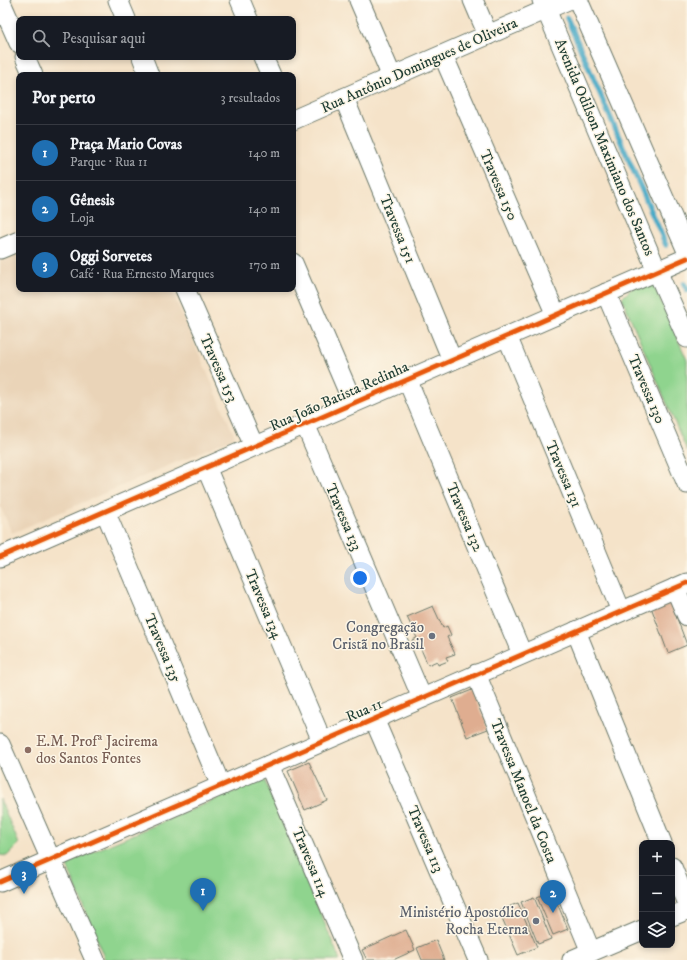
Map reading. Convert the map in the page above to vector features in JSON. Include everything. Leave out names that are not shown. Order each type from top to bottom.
[{"type":"street","points":[[0,0],[16,36]]},
{"type":"street","points":[[118,0],[125,16]]},
{"type":"street","points":[[240,0],[247,16]]},
{"type":"street","points":[[359,0],[392,77]]},
{"type":"street","points":[[473,0],[488,35]]},
{"type":"street","name":"Rua Antônio Domingues de Oliveira","points":[[296,119],[488,35],[544,5],[568,0]]},
{"type":"street","points":[[578,0],[687,251]]},
{"type":"street","name":"Avenida Odilson Maximiano dos Santos","points":[[544,5],[687,338]]},
{"type":"street","name":"Travessa 150","points":[[442,55],[556,315]]},
{"type":"street","points":[[26,60],[32,72]]},
{"type":"street","points":[[143,60],[148,72]]},
{"type":"street","points":[[264,60],[270,72]]},
{"type":"street","name":"Travessa 151","points":[[344,98],[452,360]]},
{"type":"street","points":[[0,249],[16,241]]},
{"type":"street","name":"Rua João Batista Redinha","points":[[0,557],[687,258]]},
{"type":"street","points":[[296,270],[353,403]]},
{"type":"street","name":"Travessa 153","points":[[186,292],[254,446]]},
{"type":"street","name":"Travessa 130","points":[[606,293],[687,484]]},
{"type":"street","name":"Travessa 131","points":[[507,336],[621,611]]},
{"type":"street","name":"Travessa 132","points":[[407,379],[522,654]]},
{"type":"street","name":"Travessa 133","points":[[305,424],[422,698]]},
{"type":"street","name":"Travessa 134","points":[[206,467],[322,741]]},
{"type":"street","name":"Travessa 135","points":[[105,511],[221,786]]},
{"type":"street","points":[[681,585],[687,616]]},
{"type":"street","name":"Rua 11","points":[[0,882],[681,585]]},
{"type":"street","points":[[576,631],[661,840]]},
{"type":"street","name":"Travessa Manoel da Costa","points":[[476,674],[591,952]]},
{"type":"street","name":"Travessa 113","points":[[374,719],[478,960]]},
{"type":"street","points":[[0,744],[94,960]]},
{"type":"street","name":"Travessa 114","points":[[269,765],[353,960]]},
{"type":"street","points":[[675,874],[687,904]]},
{"type":"street","points":[[675,915],[687,910]]},
{"type":"street","points":[[572,960],[639,931]]},
{"type":"shaded area","points":[[16,254],[16,292],[172,292],[235,437],[12,533],[0,506],[0,261]]},
{"type":"green space","points":[[635,285],[654,285],[687,360],[687,451],[622,298]]},
{"type":"green space","points":[[264,779],[340,960],[105,960],[66,863]]},
{"type":"green space","points":[[0,799],[19,844],[7,856],[0,855]]},
{"type":"building","points":[[670,600],[687,645],[668,653],[651,607]]},
{"type":"building","name":"Congregação Cristã no Brasil","points":[[433,606],[443,628],[447,626],[451,635],[447,637],[455,654],[446,657],[448,661],[438,665],[437,661],[428,665],[420,647],[416,648],[412,640],[417,638],[407,617]]},
{"type":"building","points":[[472,690],[488,729],[467,737],[452,698]]},
{"type":"building","points":[[309,762],[327,800],[305,810],[288,771]]},
{"type":"building","points":[[552,891],[568,929],[553,935],[537,897]]},
{"type":"building","name":"Ministério Apostólico Rocha Eterna","points":[[534,897],[551,939],[538,944],[521,902]]},
{"type":"building","points":[[518,903],[537,947],[518,955],[499,911]]},
{"type":"building","points":[[406,930],[415,950],[393,960],[367,960],[362,950]]},
{"type":"building","points":[[436,940],[444,960],[422,960],[417,948]]},
{"type":"waterway","points":[[567,18],[666,245]]},
{"type":"waterway","points":[[684,284],[687,290]]},
{"type":"cycle path","points":[[0,557],[687,258]]},
{"type":"cycle path","points":[[0,882],[687,583]]},
{"type":"place","name":"Congregação Cristã no Brasil","points":[[432,636]]},
{"type":"place","name":"E.M. Profª Jacirema dos Santos Fontes","points":[[28,750]]},
{"type":"place","name":"Oggi Sorvetes","points":[[24,894]]},
{"type":"place","name":"Praça Mario Covas","points":[[203,911]]},
{"type":"place","name":"Gênesis","points":[[553,913]]},
{"type":"place","name":"Ministério Apostólico Rocha Eterna","points":[[536,921]]}]
